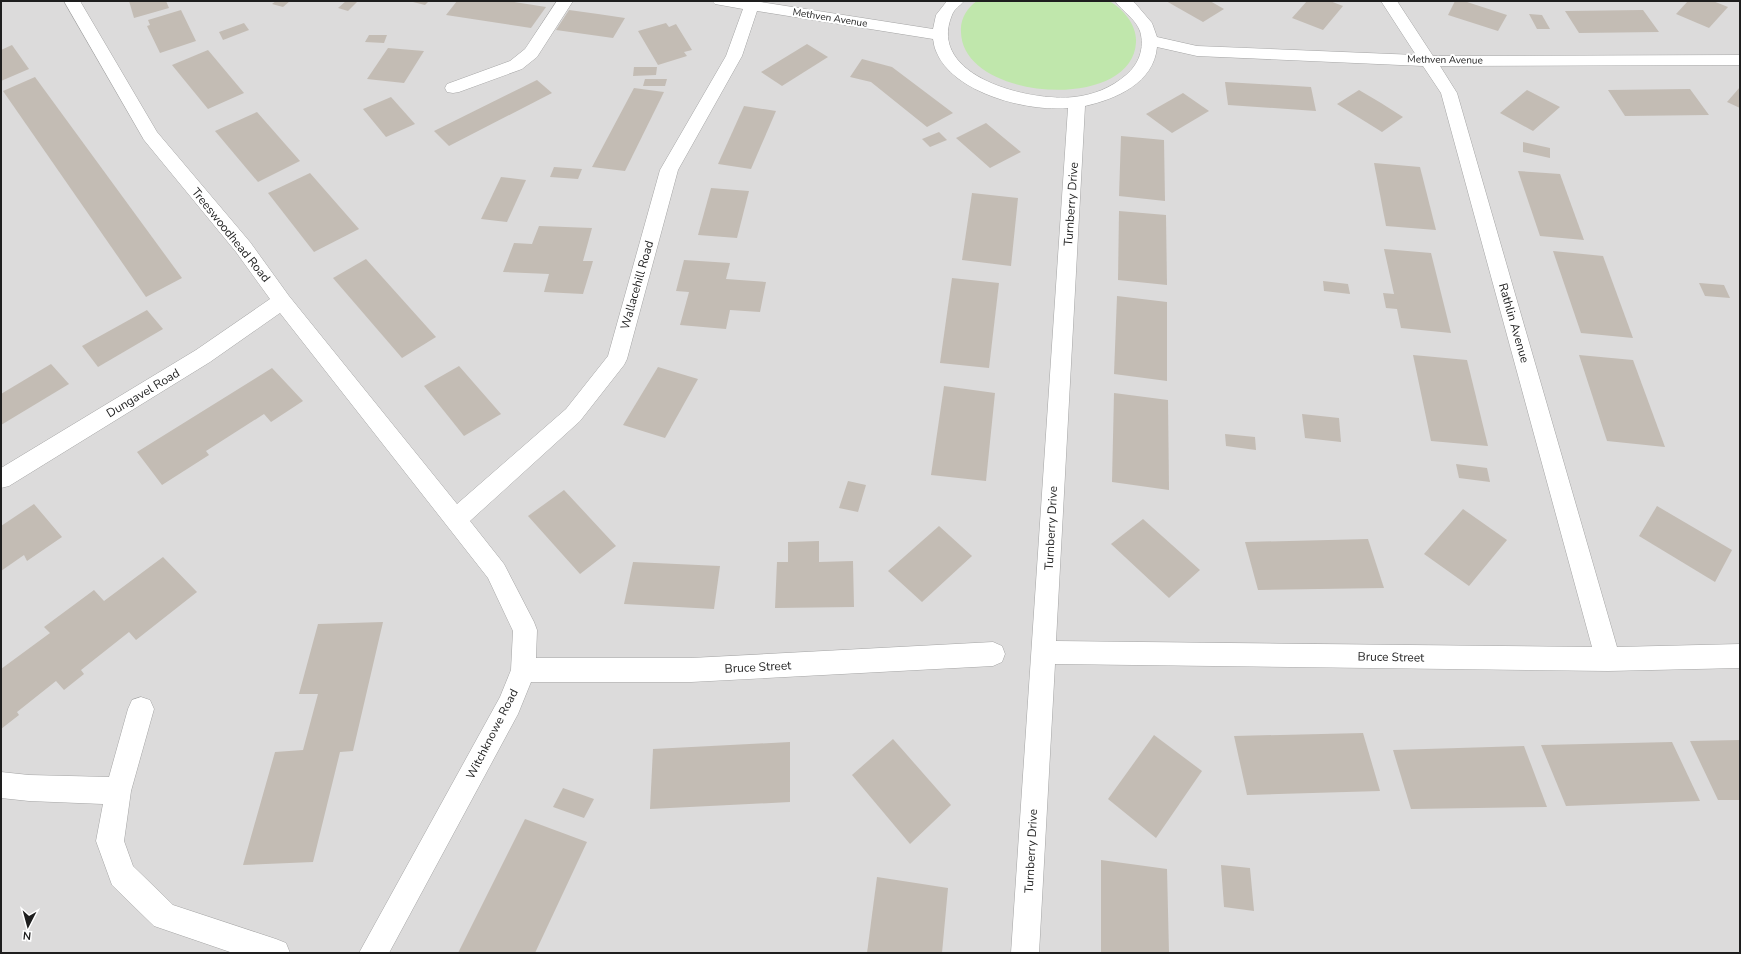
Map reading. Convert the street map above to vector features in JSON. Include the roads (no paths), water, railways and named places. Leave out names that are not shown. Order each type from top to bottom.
[{"type":"street","name":"Treeswoodhead Road","points":[[72,1],[150,136],[243,247],[282,301],[408,457]]},
{"type":"street","points":[[453,88],[516,65],[531,53],[564,1]]},
{"type":"street","name":"Methven Avenue","points":[[720,1],[940,34]]},
{"type":"street","points":[[956,1],[944,14],[940,34],[945,54],[960,72],[983,87],[1012,98],[1044,104],[1077,102],[1109,94],[1133,80],[1147,62],[1151,41],[1145,24],[1133,8],[1123,1]]},
{"type":"street","name":"Rathlin Avenue","points":[[1389,1],[1449,93],[1608,659]]},
{"type":"street","name":"Wallacehill Road","points":[[456,519],[573,415],[617,359],[669,170],[734,56],[752,6]]},
{"type":"street","name":"Methven Avenue","points":[[1151,41],[1197,51],[1429,61],[1740,60]]},
{"type":"street","name":"Turnberry Drive","points":[[1025,953],[1077,102]]},
{"type":"street","name":"Dungavel Road","points":[[1,479],[203,356],[282,301]]},
{"type":"street","name":"Witchknowe Road","points":[[373,953],[509,705],[523,670],[525,630],[496,570],[408,457]]},
{"type":"street","name":"Bruce Street","points":[[1043,652],[1608,659],[1740,656]]},
{"type":"street","name":"Bruce Street","points":[[523,670],[691,670],[992,654]]},
{"type":"street","points":[[141,709],[118,791],[110,841],[122,875],[164,916],[276,953]]},
{"type":"street","points":[[1,785],[29,788],[118,791]]}]
